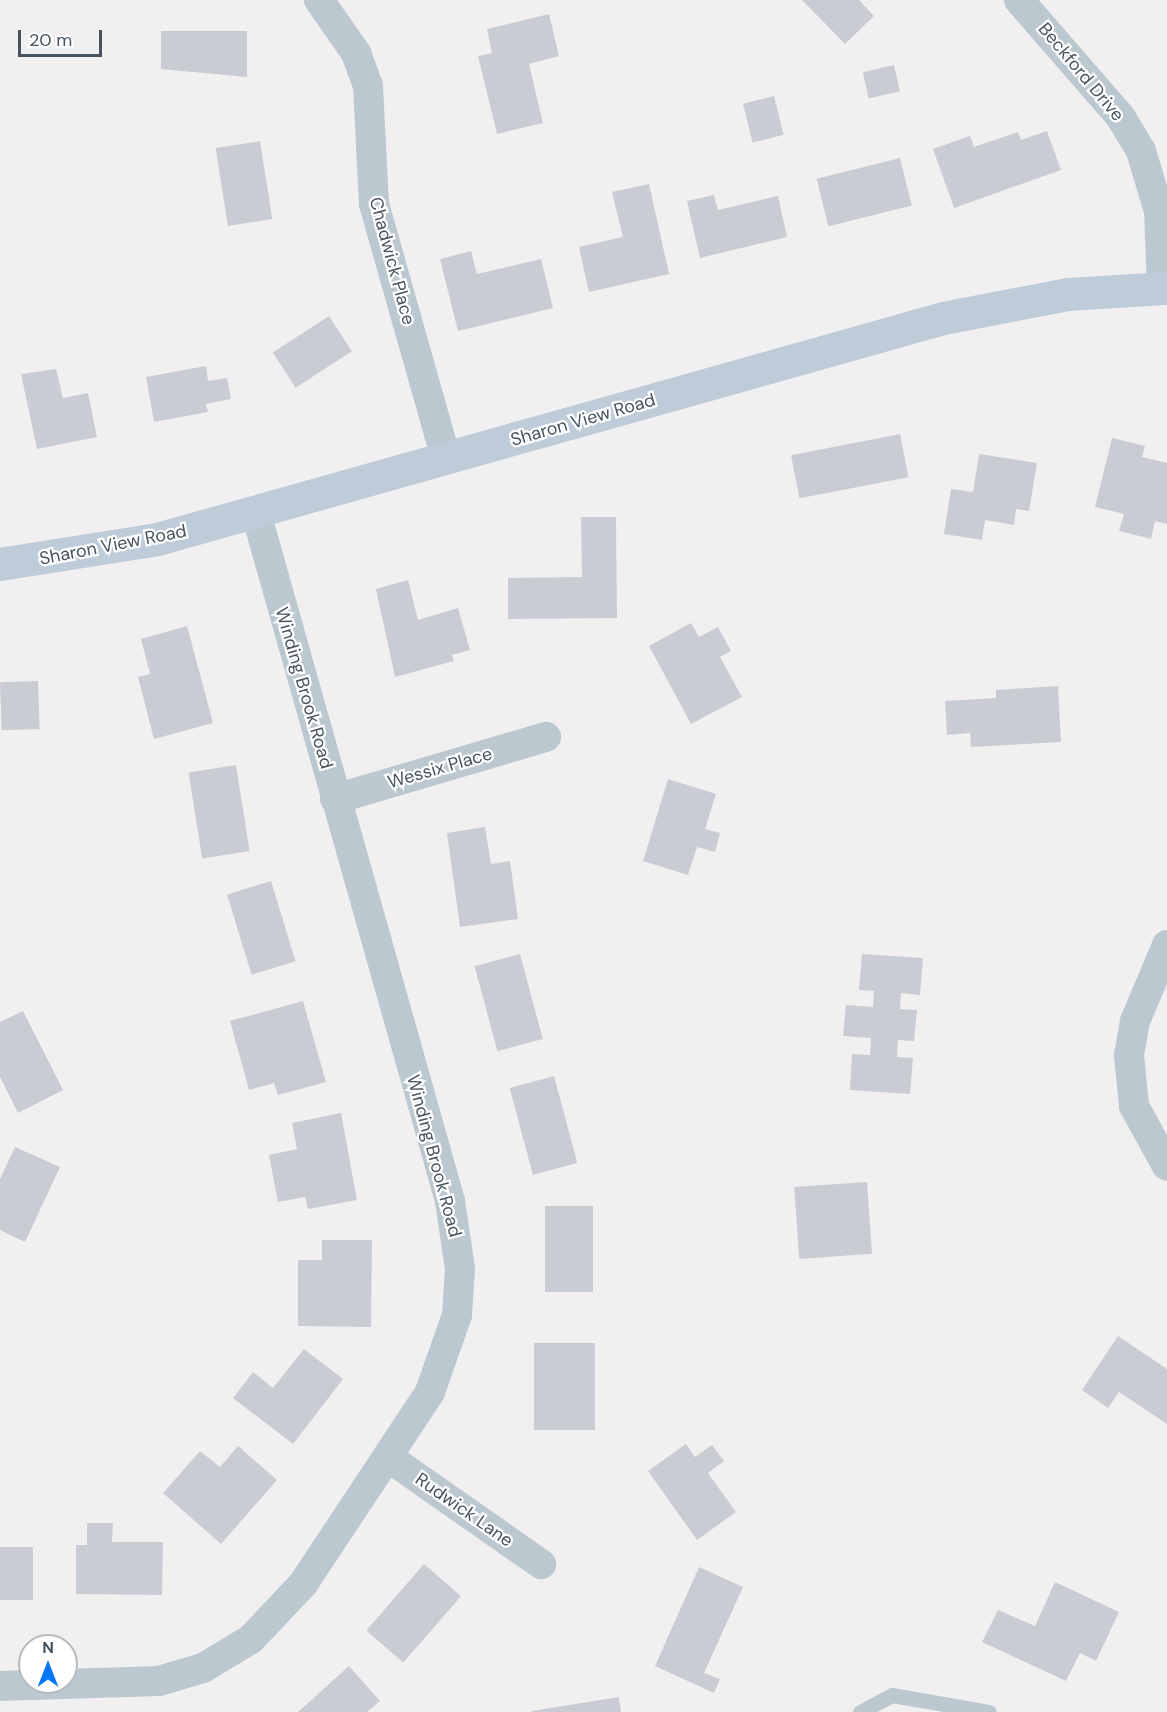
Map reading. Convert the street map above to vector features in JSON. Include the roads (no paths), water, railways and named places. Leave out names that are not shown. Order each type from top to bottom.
[{"type":"street","name":"Chadwick Place","points":[[319,0],[345,33],[368,86],[374,204],[446,459]]},
{"type":"street","name":"Beckford Drive","points":[[1019,0],[1120,116],[1141,151],[1159,211],[1164,288]]},
{"type":"street","name":"Sharon View Road","points":[[0,564],[157,539],[943,318],[1068,294],[1164,288]]},
{"type":"street","name":"Winding Brook Road","points":[[0,1686],[132,1685],[182,1675],[222,1658],[287,1604],[429,1392],[449,1349],[460,1269],[450,1201],[256,513]]},
{"type":"street","name":"Wessix Place","points":[[335,799],[546,738]]},
{"type":"street","points":[[1167,945],[1135,1021],[1129,1055],[1134,1106],[1167,1166]]},
{"type":"street","name":"Rudwick Lane","points":[[387,1457],[541,1564]]},
{"type":"lane","points":[[860,1712],[892,1695],[989,1712]]}]
